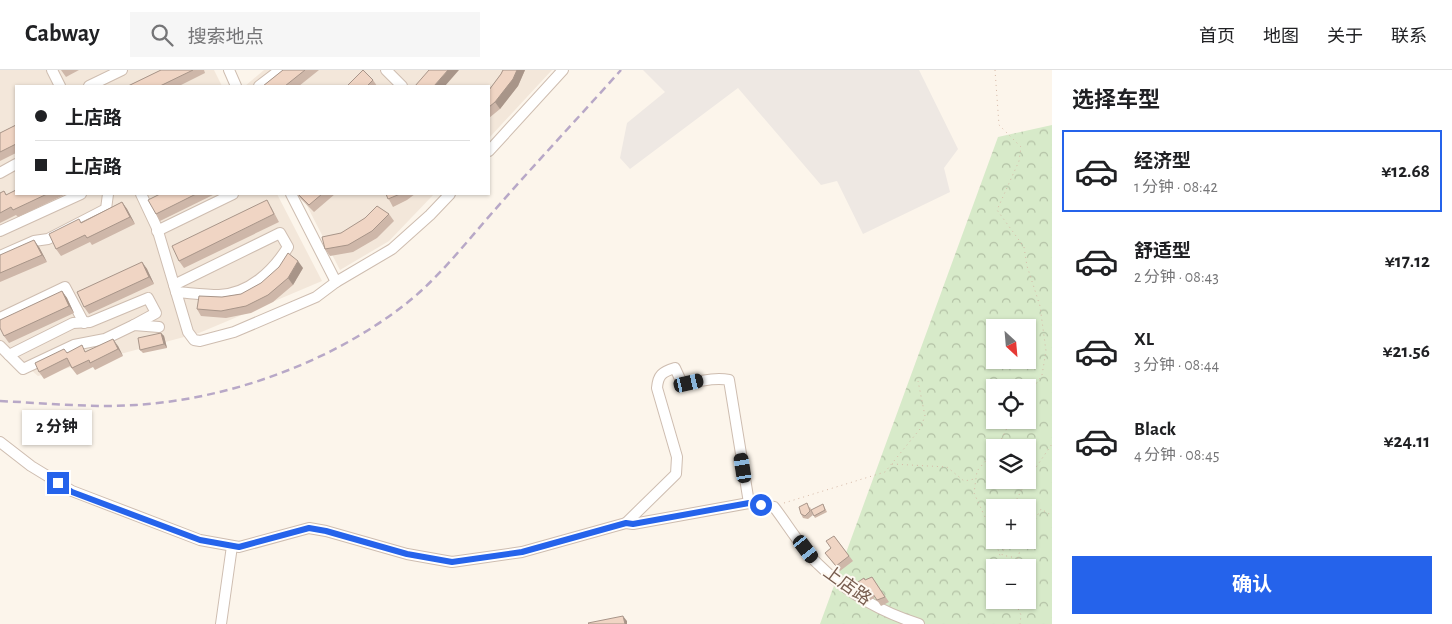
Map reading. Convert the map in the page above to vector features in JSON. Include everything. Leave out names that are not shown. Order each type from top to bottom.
[{"type":"street","points":[[52,70],[60,85]]},
{"type":"street","points":[[91,85],[122,70]]},
{"type":"street","points":[[229,70],[235,85]]},
{"type":"street","points":[[260,85],[280,70]]},
{"type":"street","points":[[386,70],[401,85]]},
{"type":"street","points":[[490,150],[563,70]]},
{"type":"street","points":[[0,173],[15,165]]},
{"type":"street","points":[[0,231],[79,195]]},
{"type":"street","points":[[0,256],[34,241],[48,239],[106,209],[108,195]]},
{"type":"street","points":[[141,195],[157,231],[188,332],[194,340],[200,341],[234,332],[316,297],[336,282],[392,248],[430,215],[449,195]]},
{"type":"street","points":[[157,231],[231,195]]},
{"type":"street","points":[[292,195],[336,282]]},
{"type":"street","points":[[280,233],[288,248],[278,263],[265,276],[249,287],[221,295],[175,288],[280,233]]},
{"type":"street","points":[[0,318],[65,288],[84,322]]},
{"type":"street","points":[[0,346],[9,355],[23,369],[74,345],[105,339],[156,313],[148,298],[90,322],[73,323],[9,355]]},
{"type":"street","points":[[134,325],[159,327]]},
{"type":"street","points":[[626,523],[676,474],[678,468],[677,457],[657,388],[658,377],[664,371],[675,368],[681,381],[689,383],[715,377],[729,380],[749,503]]},
{"type":"street","points":[[0,442],[72,492],[200,540],[232,546],[248,546],[309,528],[407,554],[452,562],[522,552],[626,523],[633,524],[749,503],[774,507]]},
{"type":"street","name":"上店路","points":[[774,507],[817,563],[851,592],[892,615],[919,624]]},
{"type":"street","points":[[221,624],[232,546]]},
{"type":"path","points":[[995,70],[999,125],[1022,147],[1019,161],[997,210],[1024,247],[1027,266],[1040,306],[1046,351],[1042,375],[1036,384]]},
{"type":"path","points":[[774,507],[802,496],[885,472],[920,429],[925,416],[918,381]]},
{"type":"path","points":[[1036,467],[1052,444]]},
{"type":"path","points":[[986,461],[977,471],[974,493],[986,519]]},
{"type":"path","points":[[891,464],[947,467],[964,480],[976,479]]},
{"type":"path","points":[[1036,519],[1042,509],[1049,514],[1052,512]]},
{"type":"path","points":[[999,549],[1003,559]]},
{"type":"path","points":[[1002,555],[1004,549]]},
{"type":"path","points":[[1002,555],[1016,558],[1020,549]]},
{"type":"path","points":[[1018,609],[1021,615],[1020,624]]},
{"type":"shaded area","points":[[0,70],[214,70],[222,85],[15,85],[15,195],[278,195],[322,281],[199,333],[38,376],[0,343]]},
{"type":"shaded area","points":[[264,70],[552,70],[490,137],[490,85],[246,85]]},
{"type":"shaded area","points":[[643,70],[919,70],[958,149],[944,168],[950,192],[863,234],[837,181],[821,185],[738,88],[630,169],[620,158],[627,123],[665,92]]},
{"type":"shaded area","points":[[302,195],[433,195],[389,241],[340,270]]},
{"type":"green space","points":[[1052,125],[1052,624],[820,624],[998,137]]},
{"type":"building","points":[[161,70],[193,70],[162,85],[130,85]]},
{"type":"building","points":[[283,70],[305,70],[286,85],[264,85]]},
{"type":"building","points":[[363,70],[373,80],[368,85],[348,85]]},
{"type":"building","points":[[429,70],[448,70],[435,85],[416,85]]},
{"type":"building","points":[[503,70],[517,70],[513,79],[490,106],[490,89]]},
{"type":"building","points":[[15,126],[15,144],[0,152],[0,133]]},
{"type":"building","points":[[15,190],[15,195],[45,195],[13,210],[11,207],[0,213],[0,193],[4,191],[6,195]]},
{"type":"building","points":[[158,195],[194,195],[156,214],[148,200]]},
{"type":"building","points":[[299,195],[321,195],[309,205]]},
{"type":"building","points":[[386,195],[398,195],[388,199]]},
{"type":"building","points":[[267,200],[274,214],[179,261],[172,246]]},
{"type":"building","points":[[122,202],[130,217],[87,238],[85,235],[56,249],[49,234],[79,219],[81,223]]},
{"type":"building","points":[[377,206],[389,214],[372,231],[348,245],[325,249],[322,237],[341,233],[365,218]]},
{"type":"building","points":[[34,240],[42,255],[0,273],[0,255]]},
{"type":"building","points":[[288,253],[298,261],[288,278],[268,295],[246,306],[221,311],[197,309],[199,296],[222,297],[241,294],[261,283],[279,267]]},
{"type":"building","points":[[142,262],[149,277],[84,307],[77,292]]},
{"type":"building","points":[[62,291],[69,306],[4,336],[0,328],[0,320]]},
{"type":"building","points":[[161,333],[164,344],[140,350],[138,338]]},
{"type":"building","points":[[113,339],[118,349],[90,363],[89,360],[72,368],[67,358],[39,372],[35,363],[64,349],[67,353],[82,345],[85,352]]},
{"type":"building","points":[[807,503],[810,511],[805,516],[801,514],[799,507]]},
{"type":"building","points":[[823,504],[825,510],[814,516],[811,510]]},
{"type":"building","points":[[834,536],[849,556],[836,566],[825,553],[831,548],[826,541]]},
{"type":"building","points":[[872,577],[885,597],[877,600],[871,591],[865,597],[855,584],[864,578],[865,580]]},
{"type":"building","points":[[623,616],[625,624],[588,623]]},
{"type":"railway","points":[[0,401],[102,406],[171,401],[207,395],[277,375],[343,345],[403,306],[427,285],[621,70]]},
{"type":"route","points":[[58,483],[72,492],[220,546],[248,546],[309,528],[407,554],[452,562],[522,552],[626,523],[633,524],[749,503],[761,505]]}]
